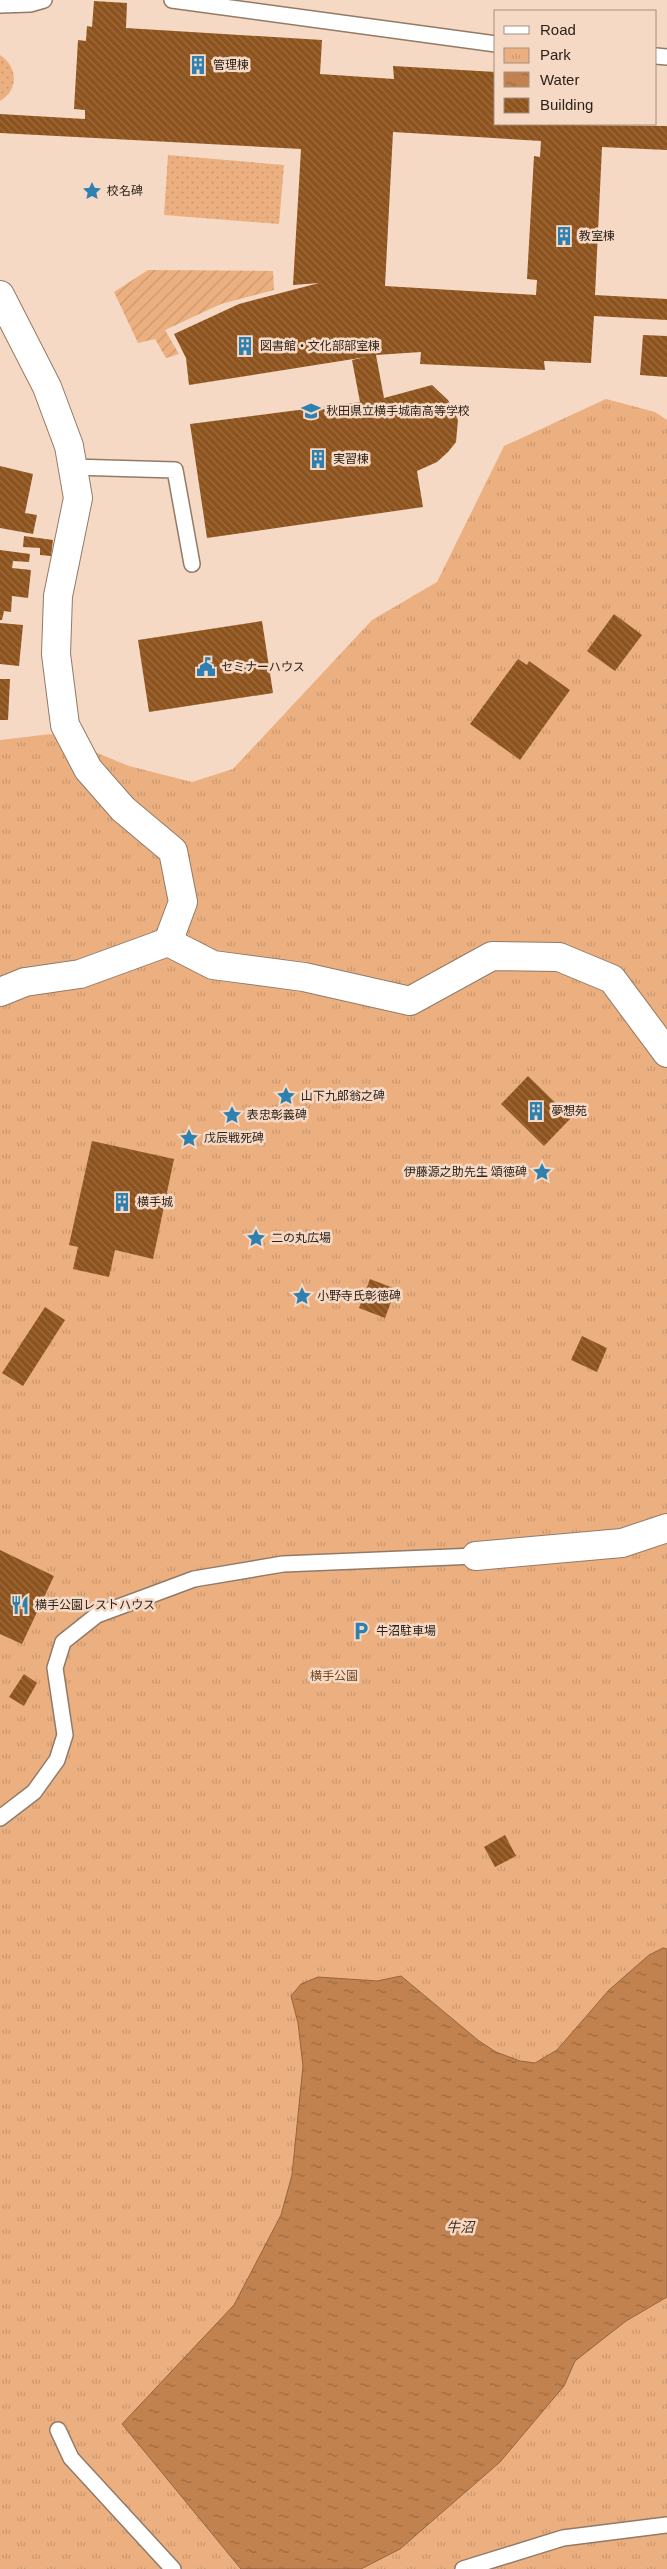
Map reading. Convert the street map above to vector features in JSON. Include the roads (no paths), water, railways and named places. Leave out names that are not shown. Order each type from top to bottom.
[{"type":"street","points":[[0,294],[47,387],[69,446],[78,498],[58,596],[56,654],[65,725],[88,769],[123,809],[173,850],[183,902],[168,942]]},
{"type":"street","points":[[0,992],[25,982],[80,974],[168,942],[213,965],[304,977],[410,1001],[492,956],[559,957],[612,979],[667,1053]]},
{"type":"street","points":[[476,1556],[622,1543],[667,1528]]},
{"type":"lane","points":[[0,5],[30,4],[44,0]]},
{"type":"lane","points":[[172,0],[494,44]]},
{"type":"lane","points":[[72,467],[175,470],[192,564]]},
{"type":"lane","points":[[0,1818],[34,1792],[57,1760],[65,1735],[56,1668],[63,1642],[98,1616],[194,1578],[283,1564],[476,1556]]},
{"type":"lane","points":[[58,2430],[71,2458],[173,2569]]},
{"type":"lane","points":[[463,2569],[563,2538],[667,2525]]},
{"type":"water","name":"牛沼","points":[[663,1948],[667,1949],[667,2297],[626,2321],[575,2361],[564,2386],[500,2462],[400,2549],[361,2569],[241,2569],[122,2424],[234,2305],[281,2215],[292,2175],[303,2066],[298,2023],[291,1996],[301,1984],[318,1977],[377,1981],[401,1976],[479,2041],[496,2052],[520,2061],[535,2063],[557,2050],[609,1990],[649,1955]]},
{"type":"place","name":"管理棟","points":[[198,65]]},
{"type":"place","name":"校名碑","points":[[92,191]]},
{"type":"place","name":"教室棟","points":[[564,236]]},
{"type":"place","name":"図書館・文化部部室棟","points":[[245,346]]},
{"type":"place","name":"秋田県立横手城南高等学校","points":[[311,411]]},
{"type":"place","name":"実習棟","points":[[318,459]]},
{"type":"place","name":"セミナーハウス","points":[[206,667]]},
{"type":"place","name":"山下九郎翁之碑","points":[[286,1096]]},
{"type":"place","name":"夢想苑","points":[[536,1111]]},
{"type":"place","name":"表忠彰義碑","points":[[232,1115]]},
{"type":"place","name":"戊辰戦死碑","points":[[189,1138]]},
{"type":"place","name":"伊藤源之助先生 頌徳碑","points":[[542,1172]]},
{"type":"place","name":"横手城","points":[[122,1202]]},
{"type":"place","name":"二の丸広場","points":[[256,1238]]},
{"type":"place","name":"小野寺氏彰徳碑","points":[[302,1296]]},
{"type":"place","name":"横手公園レストハウス","points":[[20,1605]]},
{"type":"place","name":"牛沼駐車場","points":[[361,1631]]},
{"type":"park label","name":"横手公園","points":[[334,1676]]}]
